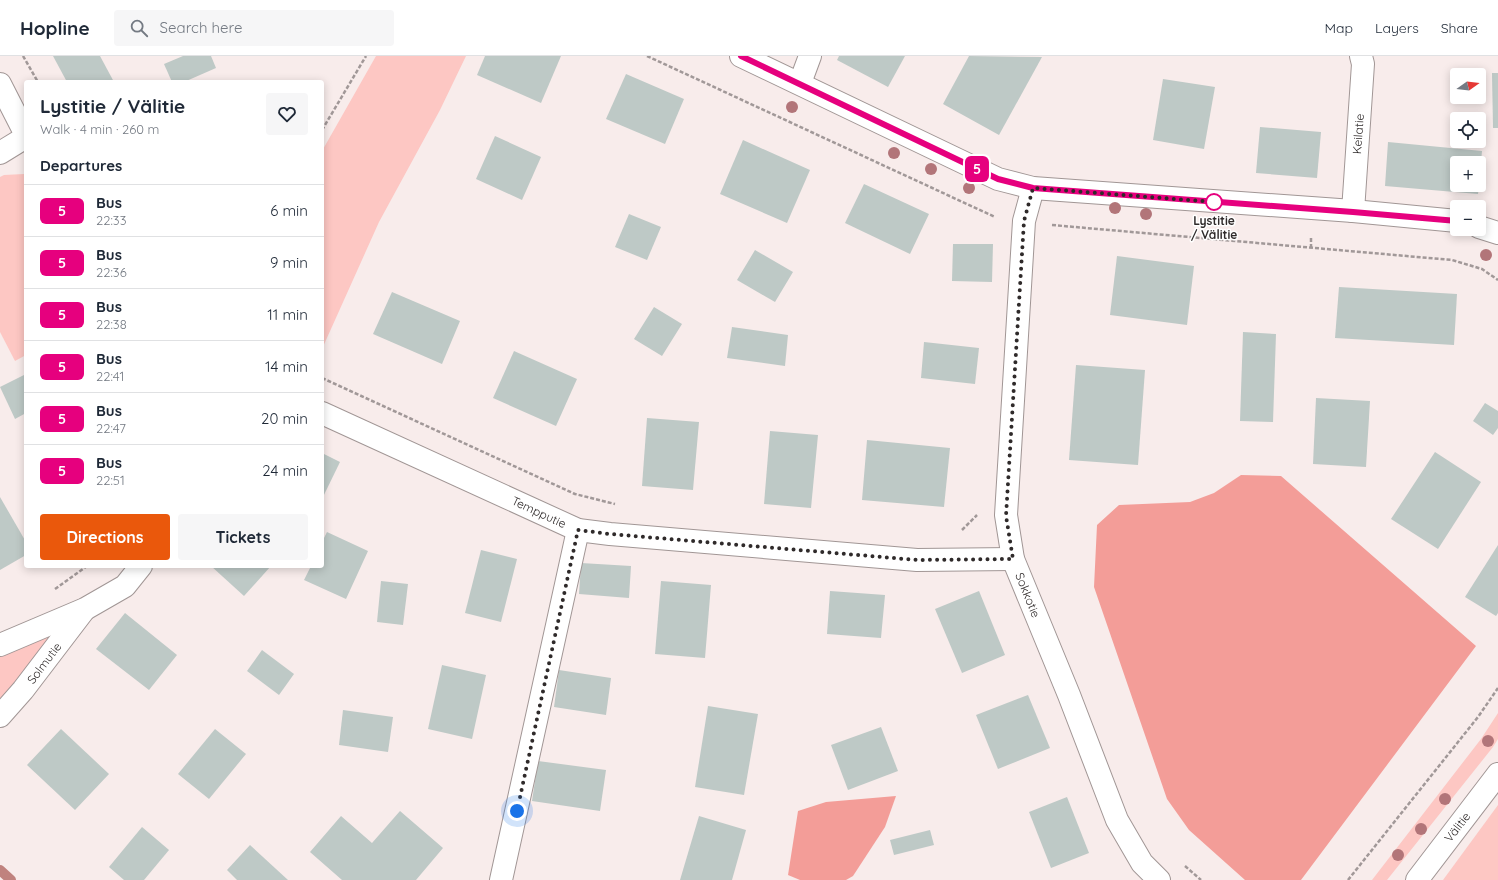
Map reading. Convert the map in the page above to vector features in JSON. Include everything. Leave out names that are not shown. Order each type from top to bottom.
[{"type":"street","points":[[741,56],[998,179],[1033,188],[1450,220]]},
{"type":"street","points":[[800,83],[810,56]]},
{"type":"street","name":"Keilatie","points":[[1353,212],[1363,64],[1361,56]]},
{"type":"street","points":[[0,84],[24,132]]},
{"type":"street","points":[[0,153],[24,137]]},
{"type":"street","name":"Sokkotie","points":[[1033,188],[1024,221],[1006,516],[1013,559],[1070,696],[1116,820],[1142,864],[1160,880]]},
{"type":"street","points":[[1486,230],[1498,233]]},
{"type":"street","name":"Tempputie","points":[[324,413],[578,530],[618,535],[917,560],[1013,559]]},
{"type":"street","points":[[502,880],[578,530]]},
{"type":"street","name":"Solmutie","points":[[0,645],[85,609],[125,586],[139,568]]},
{"type":"street","name":"Solmutie","points":[[0,716],[23,690],[85,609]]},
{"type":"street","name":"Välitie","points":[[1417,880],[1498,774]]},
{"type":"path","points":[[23,56],[37,80]]},
{"type":"path","points":[[324,127],[366,56]]},
{"type":"path","points":[[324,379],[575,494],[618,504]]},
{"type":"path","points":[[960,532],[977,515],[1006,516]]},
{"type":"path","points":[[1348,880],[1478,717],[1498,688]]},
{"type":"path","points":[[1180,862],[1201,880]]},
{"type":"shaded area","points":[[376,56],[466,56],[440,110],[379,222],[324,345],[324,147]]},
{"type":"shaded area","points":[[24,174],[24,356],[15,361],[0,332],[0,177],[4,175]]},
{"type":"shaded area","points":[[1241,475],[1281,476],[1476,646],[1301,880],[1245,880],[1189,830],[1167,799],[1094,587],[1097,525],[1119,505],[1190,502],[1214,493]]},
{"type":"shaded area","points":[[60,626],[0,706],[0,652]]},
{"type":"shaded area","points":[[1498,713],[1498,739],[1493,747],[1387,880],[1372,880],[1481,739]]},
{"type":"shaded area","points":[[896,796],[885,827],[853,876],[846,880],[800,880],[788,875],[798,811],[826,802]]},
{"type":"shaded area","points":[[1498,805],[1498,880],[1443,880]]},
{"type":"building","points":[[53,56],[100,56],[113,80],[66,80]]},
{"type":"building","points":[[183,56],[211,56],[216,68],[189,80],[171,80],[164,64]]},
{"type":"building","points":[[485,56],[561,56],[541,103],[477,75]]},
{"type":"building","points":[[839,56],[905,56],[888,87],[837,60]]},
{"type":"building","points":[[969,56],[1042,57],[999,135],[943,104]]},
{"type":"building","points":[[1492,73],[1498,73],[1498,128],[1493,128]]},
{"type":"building","points":[[626,74],[684,99],[665,144],[606,119]]},
{"type":"building","points":[[1163,79],[1215,87],[1204,149],[1153,140]]},
{"type":"building","points":[[1260,127],[1321,132],[1317,178],[1256,173]]},
{"type":"building","points":[[495,136],[541,157],[522,200],[476,179]]},
{"type":"building","points":[[743,140],[810,170],[787,223],[720,194]]},
{"type":"building","points":[[1388,142],[1482,151],[1482,156],[1450,156],[1450,192],[1385,186]]},
{"type":"building","points":[[864,184],[929,214],[910,254],[845,223]]},
{"type":"building","points":[[1455,192],[1478,192],[1478,194]]},
{"type":"building","points":[[629,214],[661,227],[647,260],[615,247]]},
{"type":"building","points":[[953,244],[993,244],[992,282],[952,281]]},
{"type":"building","points":[[755,250],[793,272],[775,302],[737,280]]},
{"type":"building","points":[[1117,256],[1194,266],[1187,325],[1110,315]]},
{"type":"building","points":[[1339,287],[1457,294],[1454,345],[1335,338]]},
{"type":"building","points":[[392,292],[460,321],[442,364],[373,334]]},
{"type":"building","points":[[654,307],[682,324],[662,356],[634,339]]},
{"type":"building","points":[[732,327],[788,335],[785,366],[727,358]]},
{"type":"building","points":[[1243,332],[1276,334],[1273,422],[1240,421]]},
{"type":"building","points":[[924,342],[979,348],[975,384],[921,378]]},
{"type":"building","points":[[514,351],[577,379],[556,426],[493,398]]},
{"type":"building","points":[[1076,365],[1145,370],[1138,465],[1069,460]]},
{"type":"building","points":[[24,375],[24,414],[15,419],[0,387]]},
{"type":"building","points":[[1316,398],[1370,401],[1366,467],[1313,464]]},
{"type":"building","points":[[1485,403],[1498,411],[1498,428],[1493,435],[1473,421]]},
{"type":"building","points":[[647,418],[699,422],[693,490],[642,486]]},
{"type":"building","points":[[770,431],[818,435],[811,508],[764,504]]},
{"type":"building","points":[[867,440],[950,448],[944,507],[862,500]]},
{"type":"building","points":[[1435,452],[1481,482],[1438,549],[1391,519]]},
{"type":"building","points":[[324,454],[340,462],[324,495]]},
{"type":"building","points":[[0,497],[24,539],[24,556],[0,570]]},
{"type":"building","points":[[327,532],[368,551],[346,599],[304,580],[310,568],[324,568],[324,538]]},
{"type":"building","points":[[1498,545],[1498,613],[1496,616],[1465,597]]},
{"type":"building","points":[[481,550],[517,559],[501,622],[465,613]]},
{"type":"building","points":[[581,563],[631,566],[629,598],[579,594]]},
{"type":"building","points":[[213,568],[269,568],[244,596]]},
{"type":"building","points":[[381,581],[408,584],[403,625],[377,622]]},
{"type":"building","points":[[661,581],[711,585],[705,658],[655,654]]},
{"type":"building","points":[[830,591],[885,595],[881,638],[827,634]]},
{"type":"building","points":[[979,591],[1005,655],[962,673],[935,609]]},
{"type":"building","points":[[125,613],[177,655],[149,690],[96,649]]},
{"type":"building","points":[[262,650],[294,674],[279,695],[247,671]]},
{"type":"building","points":[[442,665],[486,675],[472,739],[428,729]]},
{"type":"building","points":[[559,670],[611,678],[606,715],[554,707]]},
{"type":"building","points":[[1028,695],[1050,748],[998,769],[976,715]]},
{"type":"building","points":[[708,706],[758,714],[744,795],[695,787]]},
{"type":"building","points":[[343,710],[393,717],[388,752],[339,745]]},
{"type":"building","points":[[881,727],[898,771],[848,790],[831,745]]},
{"type":"building","points":[[61,729],[109,774],[75,810],[27,765]]},
{"type":"building","points":[[215,729],[246,754],[209,799],[178,774]]},
{"type":"building","points":[[538,761],[606,770],[600,811],[532,801]]},
{"type":"building","points":[[1067,797],[1089,853],[1051,868],[1029,812]]},
{"type":"building","points":[[400,811],[443,848],[416,880],[342,880],[310,852],[341,816],[372,843]]},
{"type":"building","points":[[699,816],[746,830],[732,880],[680,880]]},
{"type":"building","points":[[142,827],[169,850],[144,880],[124,880],[109,867]]},
{"type":"building","points":[[930,830],[934,845],[894,855],[890,840]]},
{"type":"building","points":[[250,845],[288,880],[237,880],[227,870]]},
{"type":"waterway","points":[[0,870],[11,880]]},
{"type":"bus line","name":"5","points":[[741,56],[998,179],[1033,188],[1450,221]]},
{"type":"place","name":"Lystitie / Välitie","points":[[1214,202]]},
{"type":"route","points":[[517,811],[578,530],[917,560],[1013,559],[1006,516],[1011,418],[1024,221],[1033,188],[1214,202]]}]
